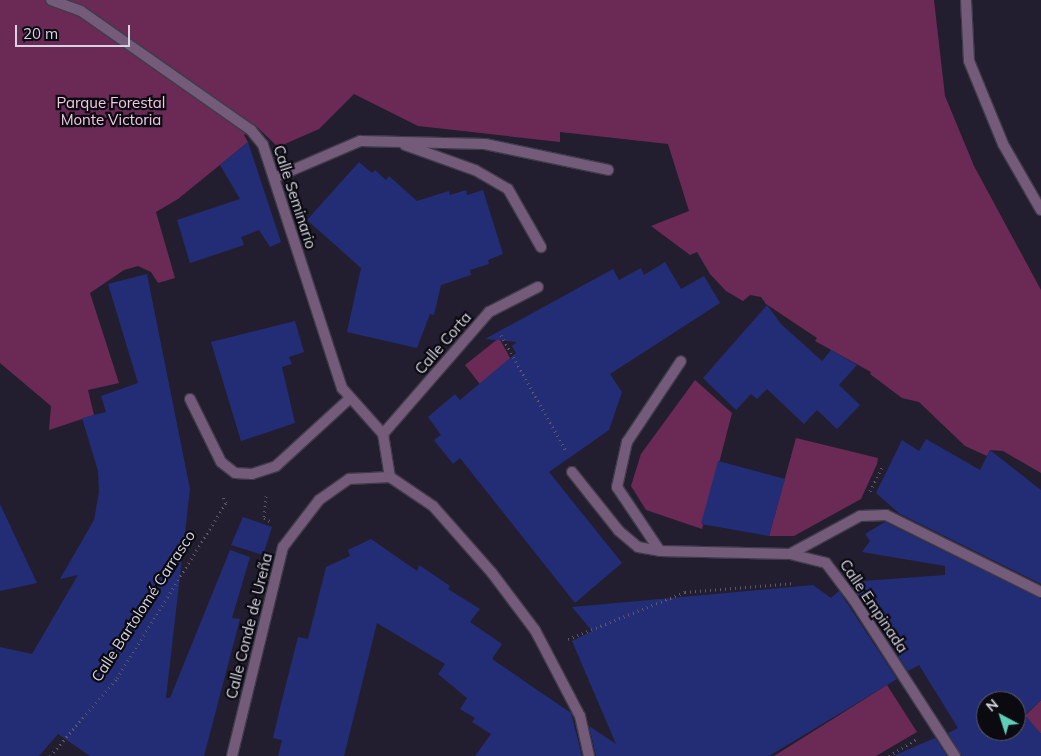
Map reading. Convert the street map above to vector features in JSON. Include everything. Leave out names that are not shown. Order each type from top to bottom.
[{"type":"street","name":"Calle Seminario","points":[[51,0],[81,11],[251,130],[263,145],[342,388],[349,399],[383,434]]},
{"type":"street","points":[[966,0],[969,61],[1003,144],[1041,210]]},
{"type":"street","points":[[274,178],[360,141],[485,144],[608,170]]},
{"type":"street","points":[[396,142],[475,170],[508,189],[541,247]]},
{"type":"street","name":"Calle Corta","points":[[383,434],[489,312],[538,287]]},
{"type":"street","points":[[660,551],[617,487],[627,442],[681,361]]},
{"type":"street","points":[[190,399],[221,462],[235,473],[252,474],[276,466],[349,399]]},
{"type":"street","points":[[383,434],[390,477],[433,506],[492,573],[535,630],[580,716],[589,756]]},
{"type":"street","name":"Calle Empinada","points":[[572,472],[619,532],[638,547],[660,551],[790,554],[826,562],[854,600],[955,756]]},
{"type":"street","name":"Calle Conde de Ureña","points":[[232,756],[283,547],[319,500],[349,479],[390,477]]},
{"type":"street","points":[[790,554],[860,516],[886,515],[1041,592]]},
{"type":"path","points":[[502,336],[566,450]]},
{"type":"path","name":"Calle Bartolomé Carrasco","points":[[50,756],[117,678],[226,503],[213,480],[221,462]]},
{"type":"path","points":[[865,501],[882,467]]},
{"type":"path","points":[[265,513],[266,496]]},
{"type":"path","points":[[568,638],[685,592],[804,582]]},
{"type":"path","points":[[889,756],[920,736]]},
{"type":"green space","name":"Parque Forestal Monte Victoria","points":[[0,0],[934,0],[945,96],[974,166],[1041,290],[1041,473],[1003,451],[990,450],[987,456],[965,446],[919,402],[902,398],[870,374],[871,372],[815,341],[817,338],[766,304],[761,297],[750,295],[743,301],[726,291],[710,274],[697,252],[690,255],[651,226],[689,211],[668,144],[560,132],[560,142],[418,126],[354,94],[319,129],[278,147],[255,125],[244,135],[248,142],[178,199],[156,212],[175,278],[158,283],[151,272],[138,266],[124,270],[90,293],[119,383],[88,390],[94,415],[49,430],[51,406],[0,363]]},
{"type":"green space","points":[[499,338],[563,453],[545,467],[465,365]]},
{"type":"green space","points":[[695,380],[732,413],[702,529],[646,510],[631,486],[641,454]]},
{"type":"green space","points":[[796,438],[878,458],[877,464],[861,499],[794,536],[769,536]]},
{"type":"green space","points":[[887,685],[917,732],[876,756],[774,756]]},
{"type":"green space","points":[[1041,700],[1041,734],[1026,717]]},
{"type":"building","points":[[248,142],[281,242],[270,247],[259,230],[241,237],[244,245],[190,263],[177,220],[240,199],[220,165]]},
{"type":"building","points":[[359,162],[372,173],[375,170],[386,180],[389,176],[417,201],[449,191],[450,195],[466,190],[467,195],[483,190],[503,254],[488,260],[489,264],[470,270],[471,275],[441,285],[434,315],[430,314],[417,348],[347,332],[361,268],[307,220]]},
{"type":"building","points":[[665,262],[681,289],[704,276],[720,303],[610,374],[622,392],[609,430],[549,472],[622,563],[575,603],[460,458],[453,464],[434,440],[441,435],[428,417],[455,394],[460,400],[516,353],[512,346],[517,342],[485,339],[613,269],[619,280],[641,268],[644,275]]},
{"type":"building","points":[[147,274],[190,489],[166,698],[170,698],[230,550],[250,557],[232,618],[240,619],[204,756],[90,756],[58,734],[39,756],[0,756],[0,647],[32,654],[78,575],[60,579],[94,520],[99,492],[98,471],[82,418],[106,412],[101,396],[138,383],[108,284]]},
{"type":"building","points":[[767,305],[781,324],[822,361],[831,350],[857,365],[839,385],[860,405],[837,429],[817,410],[804,424],[767,389],[757,399],[751,394],[736,410],[703,378]]},
{"type":"building","points":[[295,321],[304,352],[289,357],[292,364],[282,367],[295,423],[241,441],[211,342]]},
{"type":"building","points":[[926,439],[980,470],[990,450],[1041,490],[1041,584],[900,514],[876,493],[902,440],[919,451]]},
{"type":"building","points":[[718,461],[785,479],[769,536],[701,524]]},
{"type":"building","points":[[0,504],[37,583],[0,591]]},
{"type":"building","points":[[243,517],[272,527],[263,555],[231,545]]},
{"type":"building","points":[[885,522],[1041,599],[1041,700],[1026,714],[1026,691],[976,691],[976,741],[1026,741],[1026,716],[1041,734],[1041,756],[962,756],[948,733],[958,728],[919,665],[908,671],[849,582],[945,575],[945,566],[862,552],[870,541],[865,534]]},
{"type":"building","points":[[371,539],[417,571],[419,565],[450,586],[448,589],[480,609],[470,622],[502,644],[492,659],[571,713],[582,756],[475,756],[491,734],[472,722],[475,718],[460,709],[467,698],[438,674],[445,664],[377,623],[344,756],[278,756],[282,740],[273,738],[298,637],[308,639],[326,567],[350,556],[348,550]]},
{"type":"building","points":[[813,585],[831,598],[839,591],[897,679],[769,756],[596,756],[589,726],[616,744],[572,641],[592,631],[572,607]]},
{"type":"building","points":[[935,738],[947,756],[893,756]]}]
